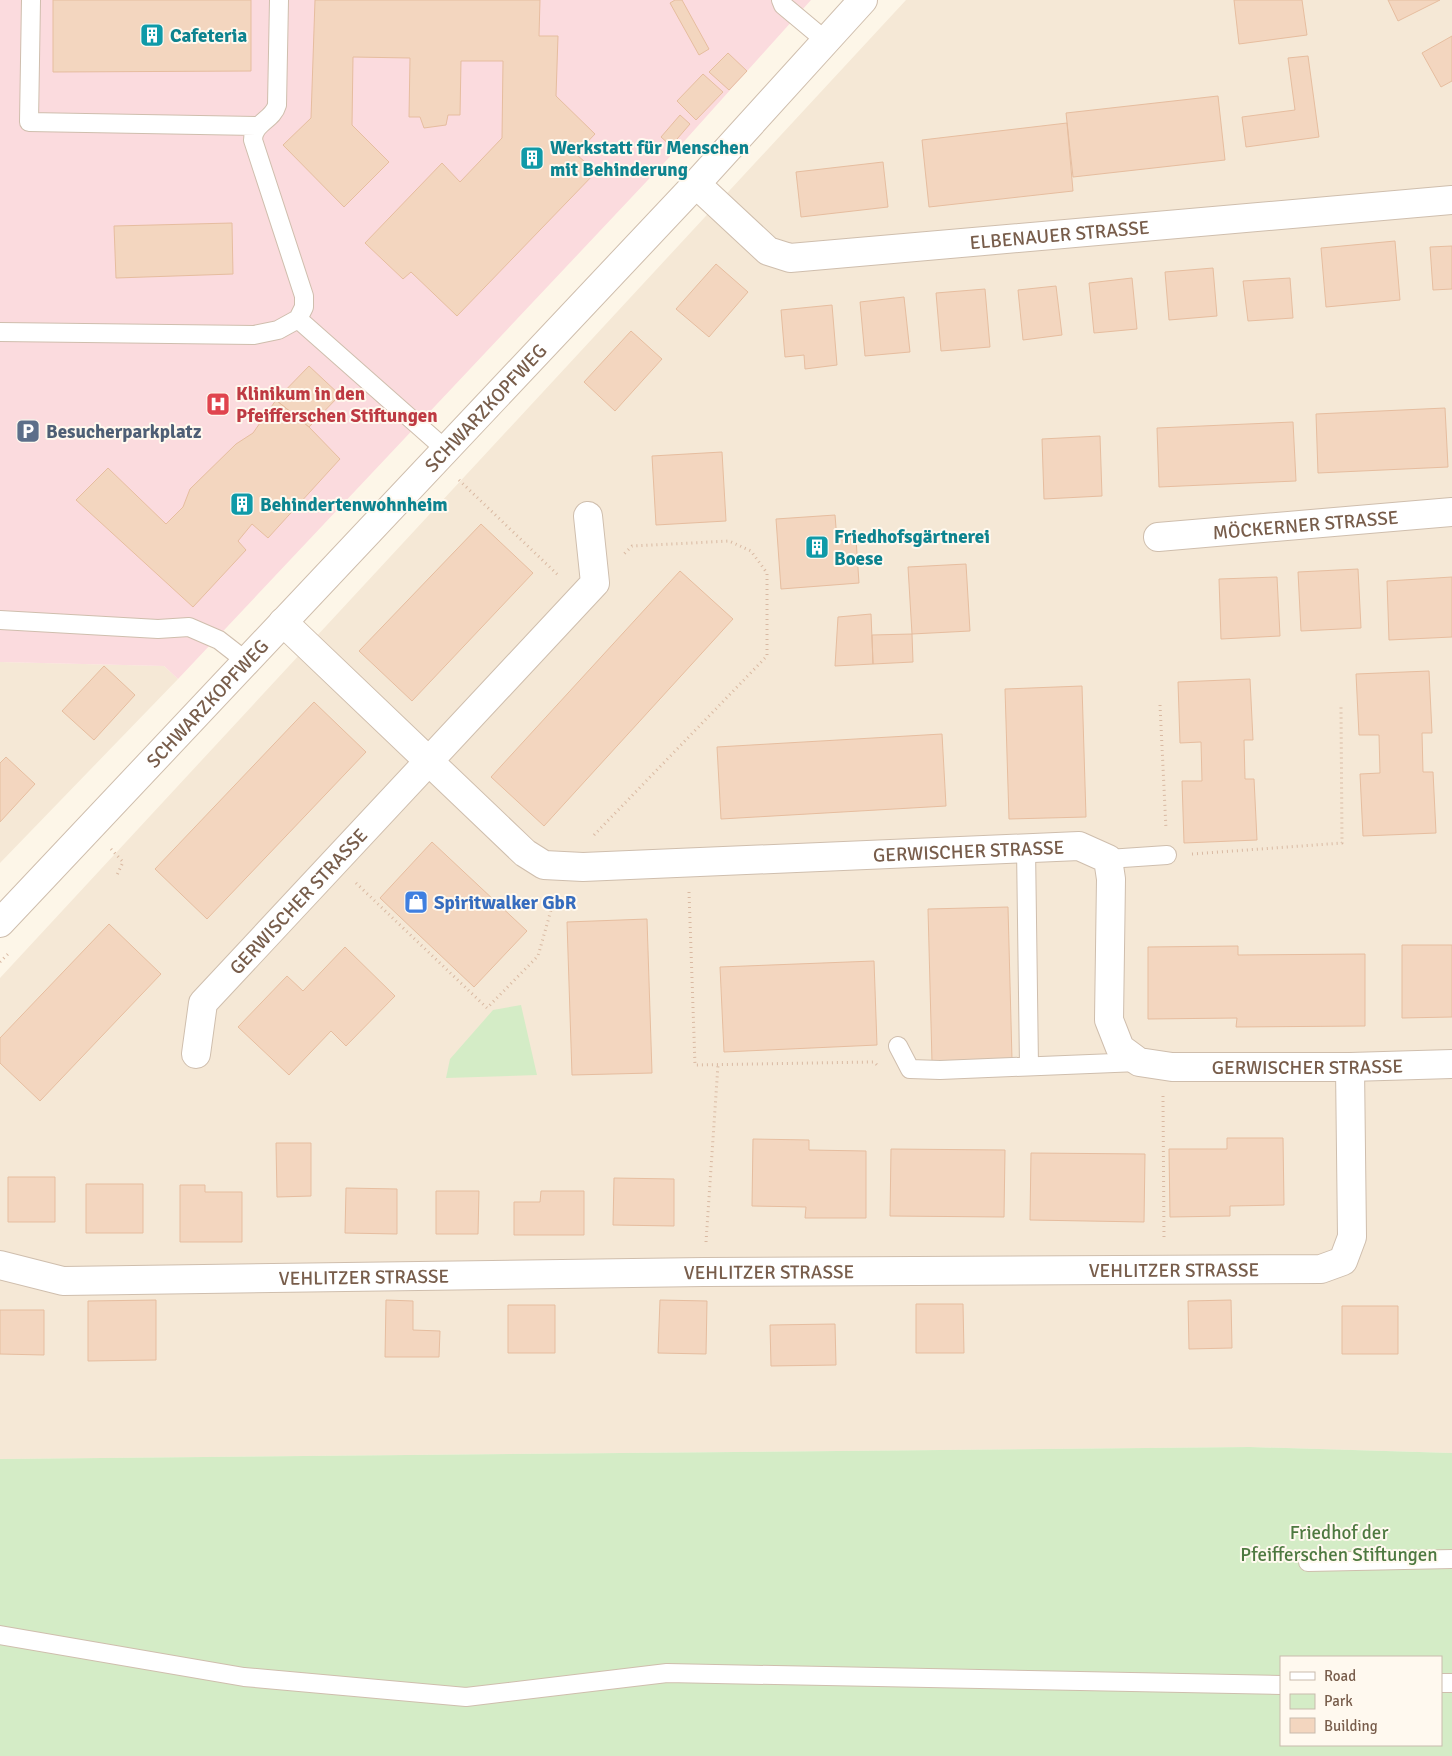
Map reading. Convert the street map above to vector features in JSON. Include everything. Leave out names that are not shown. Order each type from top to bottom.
[{"type":"street","name":"SCHWARZKOPFWEG","points":[[0,923],[696,184],[863,0]]},
{"type":"street","name":"ELBENAUER STRASSE","points":[[696,184],[768,251],[790,258],[1452,200]]},
{"type":"street","name":"MÖCKERNER STRASSE","points":[[1158,537],[1452,512]]},
{"type":"street","points":[[588,516],[588,590]]},
{"type":"street","name":"GERWISCHER STRASSE","points":[[196,1054],[203,1003],[588,590]]},
{"type":"street","name":"GERWISCHER STRASSE","points":[[284,622],[525,853],[544,865],[563,867],[688,863],[1079,846],[1108,859],[1111,879],[1108,1020],[1120,1048],[1139,1062],[1172,1067],[1350,1067],[1452,1064]]},
{"type":"street","name":"VEHLITZER STRASSE","points":[[0,1266],[63,1281],[704,1272],[1164,1268],[1321,1269],[1343,1261],[1352,1237],[1350,1067]]},
{"type":"lane","points":[[31,0],[29,122],[257,126]]},
{"type":"lane","points":[[0,332],[254,335],[278,330],[298,319],[304,307],[304,296],[253,140],[253,133],[257,126],[272,115],[277,105],[279,0]]},
{"type":"lane","points":[[781,0],[783,5],[826,41]]},
{"type":"lane","points":[[298,319],[441,454]]},
{"type":"lane","points":[[0,620],[158,629],[189,628],[219,640],[246,660]]},
{"type":"lane","points":[[1026,848],[1029,1066]]},
{"type":"lane","points":[[1108,859],[1167,855]]},
{"type":"lane","points":[[898,1046],[910,1069],[940,1070],[1139,1062]]},
{"type":"lane","points":[[1308,1562],[1452,1559]]},
{"type":"lane","points":[[0,1635],[244,1677],[466,1697],[667,1674],[1280,1685]]},
{"type":"path","points":[[334,862],[487,1008],[538,956],[563,867],[767,656],[767,573],[751,551],[729,541],[632,546],[588,590],[441,454]]},
{"type":"path","points":[[1160,705],[1167,855],[1342,843],[1341,707]]},
{"type":"path","points":[[107,845],[124,862],[117,874]]},
{"type":"path","points":[[688,863],[695,1065],[874,1062],[881,1069]]},
{"type":"path","points":[[704,1272],[718,1065]]},
{"type":"path","points":[[1162,1091],[1164,1268]]},
{"type":"shaded area","name":"Klinikum in den Pfeifferschen Stiftungen","points":[[0,0],[811,0],[679,147],[178,679],[164,666],[0,662]]},
{"type":"shaded area","points":[[906,0],[1452,0],[1452,1453],[1250,1447],[0,1459],[0,978]]},
{"type":"shaded area","points":[[0,662],[164,666],[178,679],[0,863]]},
{"type":"green space","points":[[521,1005],[537,1075],[446,1078],[450,1059],[493,1010]]},
{"type":"green space","name":"Friedhof der Pfeifferschen Stiftungen","points":[[1250,1447],[1452,1453],[1452,1756],[0,1756],[0,1459]]},
{"type":"building","name":"Cafeteria","points":[[53,0],[251,0],[251,71],[53,72]]},
{"type":"building","name":"Werkstatt für Menschen mit Behinderung","points":[[315,0],[540,0],[539,36],[558,36],[556,96],[595,134],[576,154],[596,172],[457,316],[411,272],[403,279],[365,243],[442,163],[460,182],[502,138],[503,61],[461,61],[460,115],[448,115],[446,125],[424,128],[420,117],[409,117],[410,58],[353,57],[352,125],[389,162],[344,207],[283,145],[311,118]]},
{"type":"building","points":[[675,0],[682,0],[709,49],[699,55],[670,3]]},
{"type":"building","points":[[1234,0],[1302,0],[1307,35],[1239,44]]},
{"type":"building","points":[[1388,0],[1440,0],[1398,21]]},
{"type":"building","points":[[1452,36],[1452,81],[1441,87],[1422,53]]},
{"type":"building","points":[[728,53],[747,71],[729,90],[709,72]]},
{"type":"building","points":[[1308,56],[1319,137],[1246,147],[1242,117],[1295,110],[1288,58]]},
{"type":"building","points":[[703,74],[723,92],[696,120],[677,101]]},
{"type":"building","points":[[1218,96],[1225,160],[1073,177],[1066,113]]},
{"type":"building","points":[[680,115],[690,124],[671,146],[661,137]]},
{"type":"building","points":[[1067,123],[1073,191],[929,207],[922,140]]},
{"type":"building","points":[[883,162],[888,207],[801,217],[796,172]]},
{"type":"building","points":[[232,223],[233,274],[116,278],[114,226]]},
{"type":"building","points":[[1395,241],[1400,300],[1326,307],[1321,248]]},
{"type":"building","points":[[1452,246],[1452,289],[1433,290],[1430,247]]},
{"type":"building","points":[[716,264],[748,292],[709,337],[676,309]]},
{"type":"building","points":[[1213,268],[1217,316],[1169,320],[1165,272]]},
{"type":"building","points":[[1132,278],[1137,329],[1094,333],[1089,283]]},
{"type":"building","points":[[1290,278],[1293,318],[1248,321],[1243,281]]},
{"type":"building","points":[[1056,286],[1062,335],[1023,340],[1018,290]]},
{"type":"building","points":[[985,289],[990,347],[941,351],[936,293]]},
{"type":"building","points":[[904,297],[910,352],[865,356],[860,302]]},
{"type":"building","points":[[832,305],[837,365],[805,369],[804,355],[785,357],[781,310]]},
{"type":"building","points":[[631,331],[662,359],[615,411],[584,382]]},
{"type":"building","points":[[309,366],[340,395],[309,427],[276,400]]},
{"type":"building","name":"Behindertenwohnheim","points":[[276,400],[309,427],[340,459],[268,538],[252,524],[238,541],[246,550],[193,607],[76,500],[108,468],[166,524],[183,507],[190,489],[236,444],[253,433]]},
{"type":"building","points":[[1445,408],[1448,467],[1318,473],[1316,414]]},
{"type":"building","points":[[1293,422],[1296,481],[1159,487],[1157,428]]},
{"type":"building","points":[[1100,436],[1102,496],[1044,499],[1042,439]]},
{"type":"building","points":[[722,452],[726,521],[656,525],[652,456]]},
{"type":"building","name":"Friedhofsgärtnerei Boese","points":[[835,515],[837,540],[856,539],[859,583],[781,589],[776,519]]},
{"type":"building","points":[[481,524],[533,573],[412,701],[359,651]]},
{"type":"building","points":[[966,564],[970,631],[912,634],[908,567]]},
{"type":"building","points":[[1358,569],[1361,628],[1301,631],[1298,572]]},
{"type":"building","points":[[680,571],[733,619],[544,826],[491,777]]},
{"type":"building","points":[[1277,577],[1280,636],[1221,639],[1219,579]]},
{"type":"building","points":[[1452,577],[1452,637],[1389,640],[1387,581]]},
{"type":"building","points":[[871,614],[873,664],[835,666],[838,617]]},
{"type":"building","points":[[912,634],[913,662],[873,664],[872,635]]},
{"type":"building","points":[[104,666],[135,695],[94,740],[62,711]]},
{"type":"building","points":[[1429,671],[1432,733],[1422,733],[1423,772],[1433,772],[1436,833],[1363,836],[1360,774],[1380,773],[1379,735],[1359,735],[1356,674]]},
{"type":"building","points":[[1250,679],[1253,740],[1244,740],[1245,779],[1254,779],[1257,840],[1184,843],[1182,781],[1202,781],[1201,742],[1180,743],[1178,682]]},
{"type":"building","points":[[1082,686],[1086,817],[1009,819],[1005,689]]},
{"type":"building","points":[[314,702],[366,752],[207,919],[155,869]]},
{"type":"building","points":[[942,734],[946,806],[721,819],[717,747]]},
{"type":"building","points":[[6,757],[35,784],[0,822],[0,763]]},
{"type":"building","points":[[432,842],[527,931],[474,987],[380,898]]},
{"type":"building","points":[[1008,907],[1012,1060],[932,1062],[928,909]]},
{"type":"building","points":[[647,919],[652,1073],[572,1075],[567,922]]},
{"type":"building","points":[[109,924],[161,974],[40,1101],[0,1063],[0,1038]]},
{"type":"building","points":[[1402,945],[1452,945],[1452,1017],[1402,1018]]},
{"type":"building","points":[[1238,946],[1238,955],[1365,954],[1365,1026],[1236,1027],[1237,1018],[1148,1019],[1148,947]]},
{"type":"building","points":[[345,947],[395,996],[346,1046],[331,1031],[289,1075],[238,1027],[287,976],[303,991]]},
{"type":"building","points":[[874,961],[877,1045],[724,1052],[720,967]]},
{"type":"building","points":[[1227,1138],[1283,1138],[1284,1205],[1230,1206],[1230,1216],[1170,1217],[1169,1149],[1227,1149]]},
{"type":"building","points":[[753,1139],[809,1140],[809,1150],[866,1151],[866,1218],[805,1218],[806,1207],[752,1206]]},
{"type":"building","points":[[276,1143],[311,1143],[311,1196],[277,1197]]},
{"type":"building","points":[[891,1149],[1005,1150],[1004,1217],[890,1216]]},
{"type":"building","points":[[1031,1153],[1145,1154],[1144,1222],[1030,1220]]},
{"type":"building","points":[[8,1177],[55,1177],[55,1222],[8,1222]]},
{"type":"building","points":[[614,1178],[674,1179],[674,1226],[613,1225]]},
{"type":"building","points":[[86,1184],[143,1184],[143,1233],[86,1233]]},
{"type":"building","points":[[180,1185],[205,1185],[205,1192],[242,1192],[242,1242],[180,1242]]},
{"type":"building","points":[[346,1188],[397,1189],[397,1234],[345,1233]]},
{"type":"building","points":[[436,1191],[479,1191],[478,1234],[436,1234]]},
{"type":"building","points":[[541,1191],[584,1191],[584,1235],[514,1235],[514,1202],[540,1202]]},
{"type":"building","points":[[156,1300],[156,1360],[88,1361],[88,1301]]},
{"type":"building","points":[[386,1300],[413,1301],[413,1330],[440,1331],[439,1357],[385,1357]]},
{"type":"building","points":[[660,1300],[707,1301],[706,1354],[658,1353]]},
{"type":"building","points":[[1231,1300],[1232,1348],[1189,1349],[1188,1301]]},
{"type":"building","points":[[916,1304],[963,1304],[964,1353],[916,1353]]},
{"type":"building","points":[[508,1305],[555,1305],[555,1353],[508,1353]]},
{"type":"building","points":[[1342,1306],[1398,1306],[1398,1354],[1342,1354]]},
{"type":"building","points":[[0,1310],[44,1310],[44,1355],[0,1354]]},
{"type":"building","points":[[835,1324],[836,1365],[771,1366],[770,1325]]},
{"type":"place","name":"Cafeteria","points":[[152,35]]},
{"type":"place","name":"Werkstatt für Menschen mit Behinderung","points":[[532,158]]},
{"type":"place","name":"Klinikum in den Pfeifferschen Stiftungen","points":[[218,404]]},
{"type":"place","name":"Besucherparkplatz","points":[[28,431]]},
{"type":"place","name":"Behindertenwohnheim","points":[[242,504]]},
{"type":"place","name":"Friedhofsgärtnerei Boese","points":[[817,547]]},
{"type":"place","name":"Spiritwalker GbR","points":[[416,902]]}]
